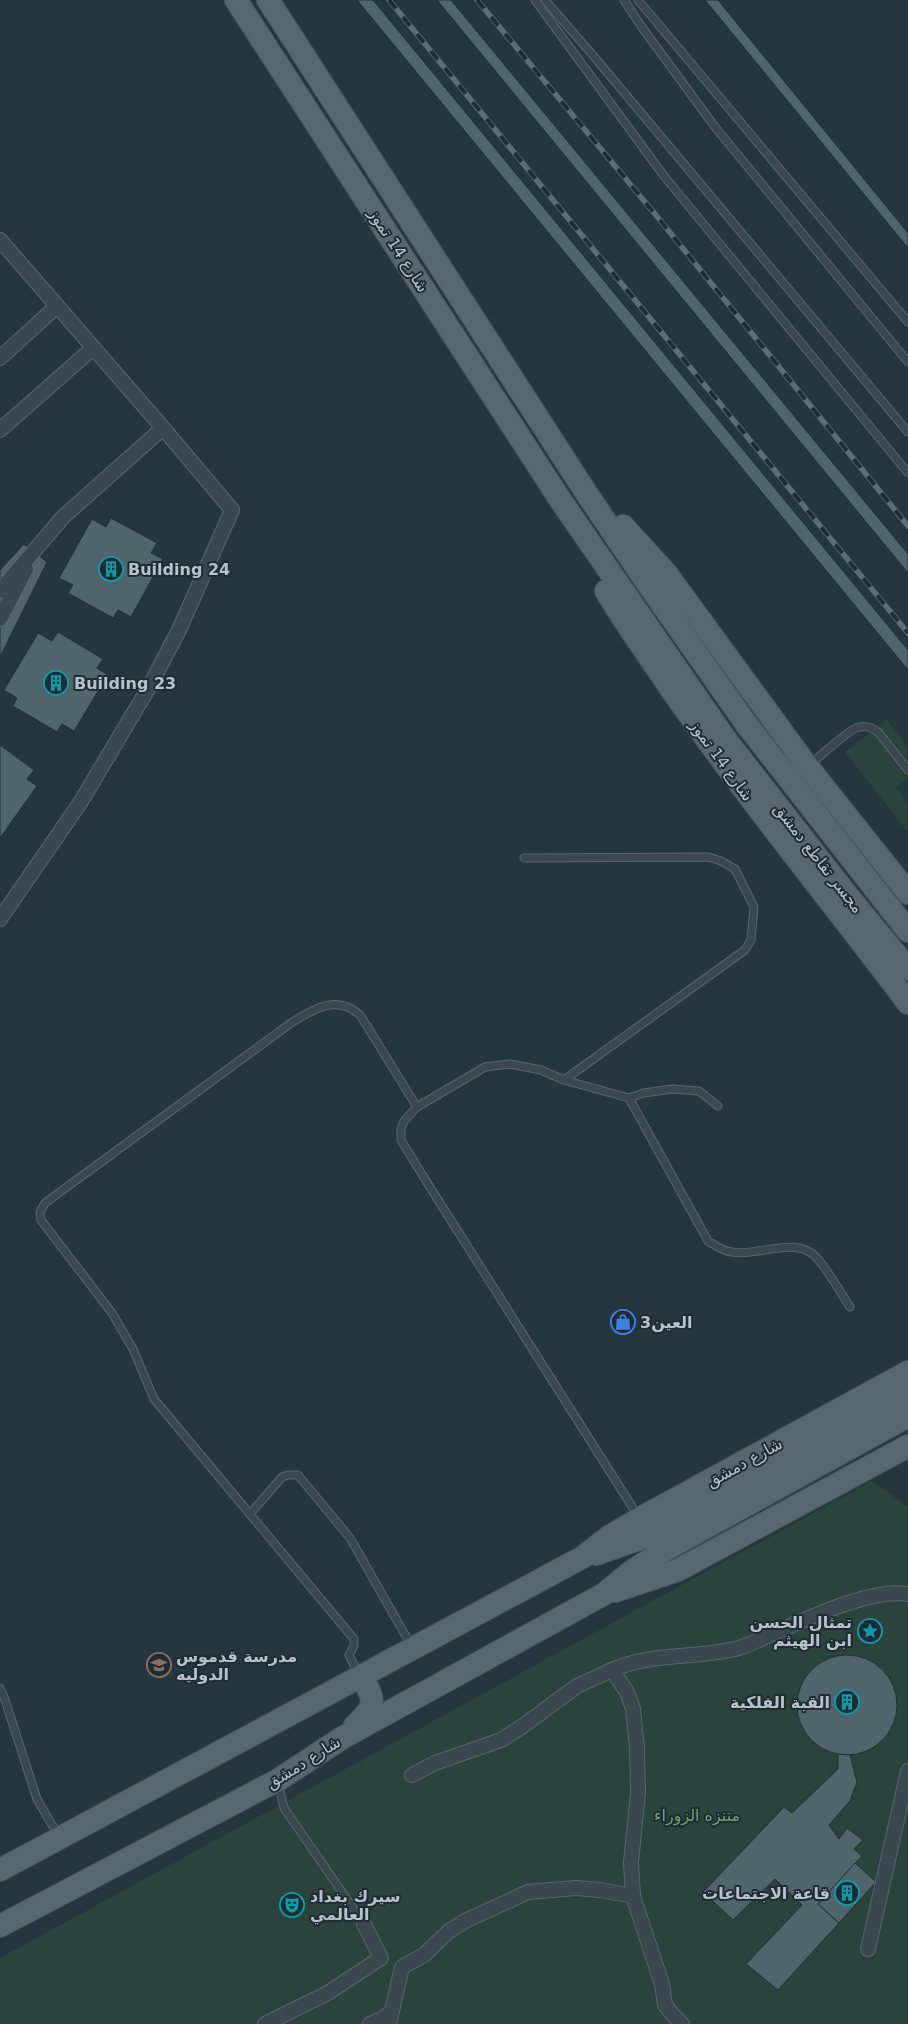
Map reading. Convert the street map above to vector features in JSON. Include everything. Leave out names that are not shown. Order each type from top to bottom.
[{"type":"main road","name":"شارع 14 تموز","points":[[236,0],[561,501],[628,599]]},
{"type":"main road","name":"شارع 14 تموز","points":[[268,0],[585,491],[650,587]]},
{"type":"main road","name":"شارع 14 تموز","points":[[585,491],[627,530],[666,573],[807,766],[902,881]]},
{"type":"main road","name":"شارع 14 تموز","points":[[561,501],[587,558],[618,611],[761,813],[908,1003]]},
{"type":"main road","name":"مجسر تقاطع دمشق","points":[[650,587],[746,725],[908,931]]},
{"type":"main road","name":"مجسر تقاطع دمشق","points":[[628,599],[726,740],[847,895],[908,969]]},
{"type":"main road","name":"شارع دمشق","points":[[5,1862],[61,1836],[583,1558],[610,1536],[639,1519],[908,1372]]},
{"type":"main road","name":"شارع دمشق","points":[[583,1558],[654,1534],[908,1393]]},
{"type":"main road","name":"شارع دمشق","points":[[0,1926],[278,1780],[342,1738],[604,1594],[632,1571],[663,1551],[908,1416]]},
{"type":"main road","name":"شارع دمشق","points":[[604,1594],[678,1570],[908,1446]]},
{"type":"main road","points":[[873,1466],[908,1467]]},
{"type":"main road","points":[[342,1738],[370,1711],[372,1706],[372,1695],[361,1677]]},
{"type":"street","points":[[0,240],[232,510],[179,630],[143,697],[80,803],[0,919]]},
{"type":"street","points":[[0,358],[57,306]]},
{"type":"street","points":[[0,430],[94,348]]},
{"type":"street","points":[[0,591],[63,516],[163,428]]},
{"type":"street","points":[[0,619],[37,546]]},
{"type":"street","points":[[412,1775],[435,1764],[501,1740],[577,1686],[634,1661],[701,1655],[738,1648],[878,1594],[898,1592],[908,1594]]},
{"type":"street","points":[[612,1670],[627,1692],[633,1708],[636,1729],[638,1793],[631,1862],[633,1896],[660,1976],[665,2005],[672,2016],[682,2024]]},
{"type":"street","points":[[868,1949],[908,1771]]},
{"type":"street","points":[[370,2024],[390,2017],[402,1967],[424,1955],[443,1936],[465,1921],[528,1892],[576,1888],[633,1896]]},
{"type":"street","points":[[364,1924],[380,1958],[402,1967]]},
{"type":"street","points":[[265,2024],[349,1981],[380,1958]]},
{"type":"lane","points":[[535,0],[664,176],[908,473]]},
{"type":"lane","points":[[544,0],[596,59],[908,432]]},
{"type":"lane","points":[[624,0],[715,126],[908,362]]},
{"type":"lane","points":[[638,0],[908,322]]},
{"type":"lane","points":[[807,766],[856,728],[865,727],[873,728],[879,733],[908,770]]},
{"type":"lane","points":[[524,858],[708,857],[721,861],[735,869],[754,907],[751,940],[745,950],[564,1080]]},
{"type":"lane","points":[[361,1677],[349,1655],[354,1646],[354,1639],[154,1399],[123,1330],[41,1220],[40,1209],[53,1197],[291,1023],[331,1004],[346,1006],[360,1015],[417,1107]]},
{"type":"lane","points":[[639,1519],[402,1140],[401,1129],[404,1121],[417,1107],[485,1066],[510,1064],[541,1070],[564,1080],[629,1098],[644,1093],[672,1089],[699,1091],[718,1106]]},
{"type":"lane","points":[[629,1098],[708,1241],[718,1248],[733,1252],[772,1248],[799,1248],[814,1255],[850,1307]]},
{"type":"lane","points":[[250,1514],[282,1477],[298,1475],[350,1538],[413,1649]]},
{"type":"lane","points":[[0,1688],[8,1706],[37,1799],[52,1825],[61,1836]]},
{"type":"lane","points":[[278,1780],[284,1808],[364,1924]]},
{"type":"green space","points":[[887,720],[908,747],[908,778],[896,787],[908,803],[908,832],[845,752]]},
{"type":"green space","name":"متنزه الزوراء","points":[[872,1481],[908,1507],[908,2024],[0,2024],[0,1958]]},
{"type":"building","points":[[357,0],[373,0],[908,650],[908,670]]},
{"type":"building","points":[[437,0],[451,0],[908,554],[908,573]]},
{"type":"building","points":[[705,0],[718,0],[908,233],[908,248]]},
{"type":"building","name":"Building 24","points":[[111,518],[157,543],[151,553],[163,559],[131,617],[118,610],[113,618],[68,593],[73,585],[59,578],[92,519],[106,527]]},
{"type":"building","points":[[24,544],[47,562],[0,657],[0,570]]},
{"type":"building","name":"Building 23","points":[[58,632],[103,659],[97,668],[108,675],[74,731],[62,724],[57,732],[13,706],[17,698],[4,690],[38,633],[52,641]]},
{"type":"building","points":[[0,745],[34,770],[27,779],[37,786],[0,838]]},
{"type":"building","name":"القبة الفلكية","points":[[847,1655],[857,1656],[875,1663],[889,1677],[896,1695],[896,1715],[889,1733],[875,1747],[857,1754],[847,1755],[837,1754],[819,1747],[805,1733],[798,1715],[797,1705],[798,1695],[805,1677],[819,1663],[837,1656]]},
{"type":"building","points":[[838,1754],[850,1755],[857,1782],[850,1801],[829,1825],[839,1839],[847,1828],[863,1840],[854,1849],[862,1856],[818,1904],[839,1923],[778,1990],[746,1964],[802,1905],[775,1879],[733,1920],[703,1892],[784,1807],[792,1813],[838,1769]]},
{"type":"building","name":"قاعة الاجتماعات","points":[[855,1863],[876,1882],[839,1923],[818,1904]]},
{"type":"railway","points":[[389,0],[908,633]]},
{"type":"railway","points":[[477,0],[655,214],[908,526]]},
{"type":"place","name":"Building 24","points":[[111,569]]},
{"type":"place","name":"Building 23","points":[[56,683]]},
{"type":"place","name":"العين3","points":[[623,1322]]},
{"type":"place","name":"تمثال الحسن ابن الهيثم","points":[[870,1631]]},
{"type":"place","name":"مدرسة قدموس الدوليه","points":[[159,1665]]},
{"type":"place","name":"القبة الفلكية","points":[[847,1702]]},
{"type":"place","name":"قاعة الاجتماعات","points":[[847,1893]]},
{"type":"place","name":"سيرك بغداد العالمي","points":[[292,1905]]}]
